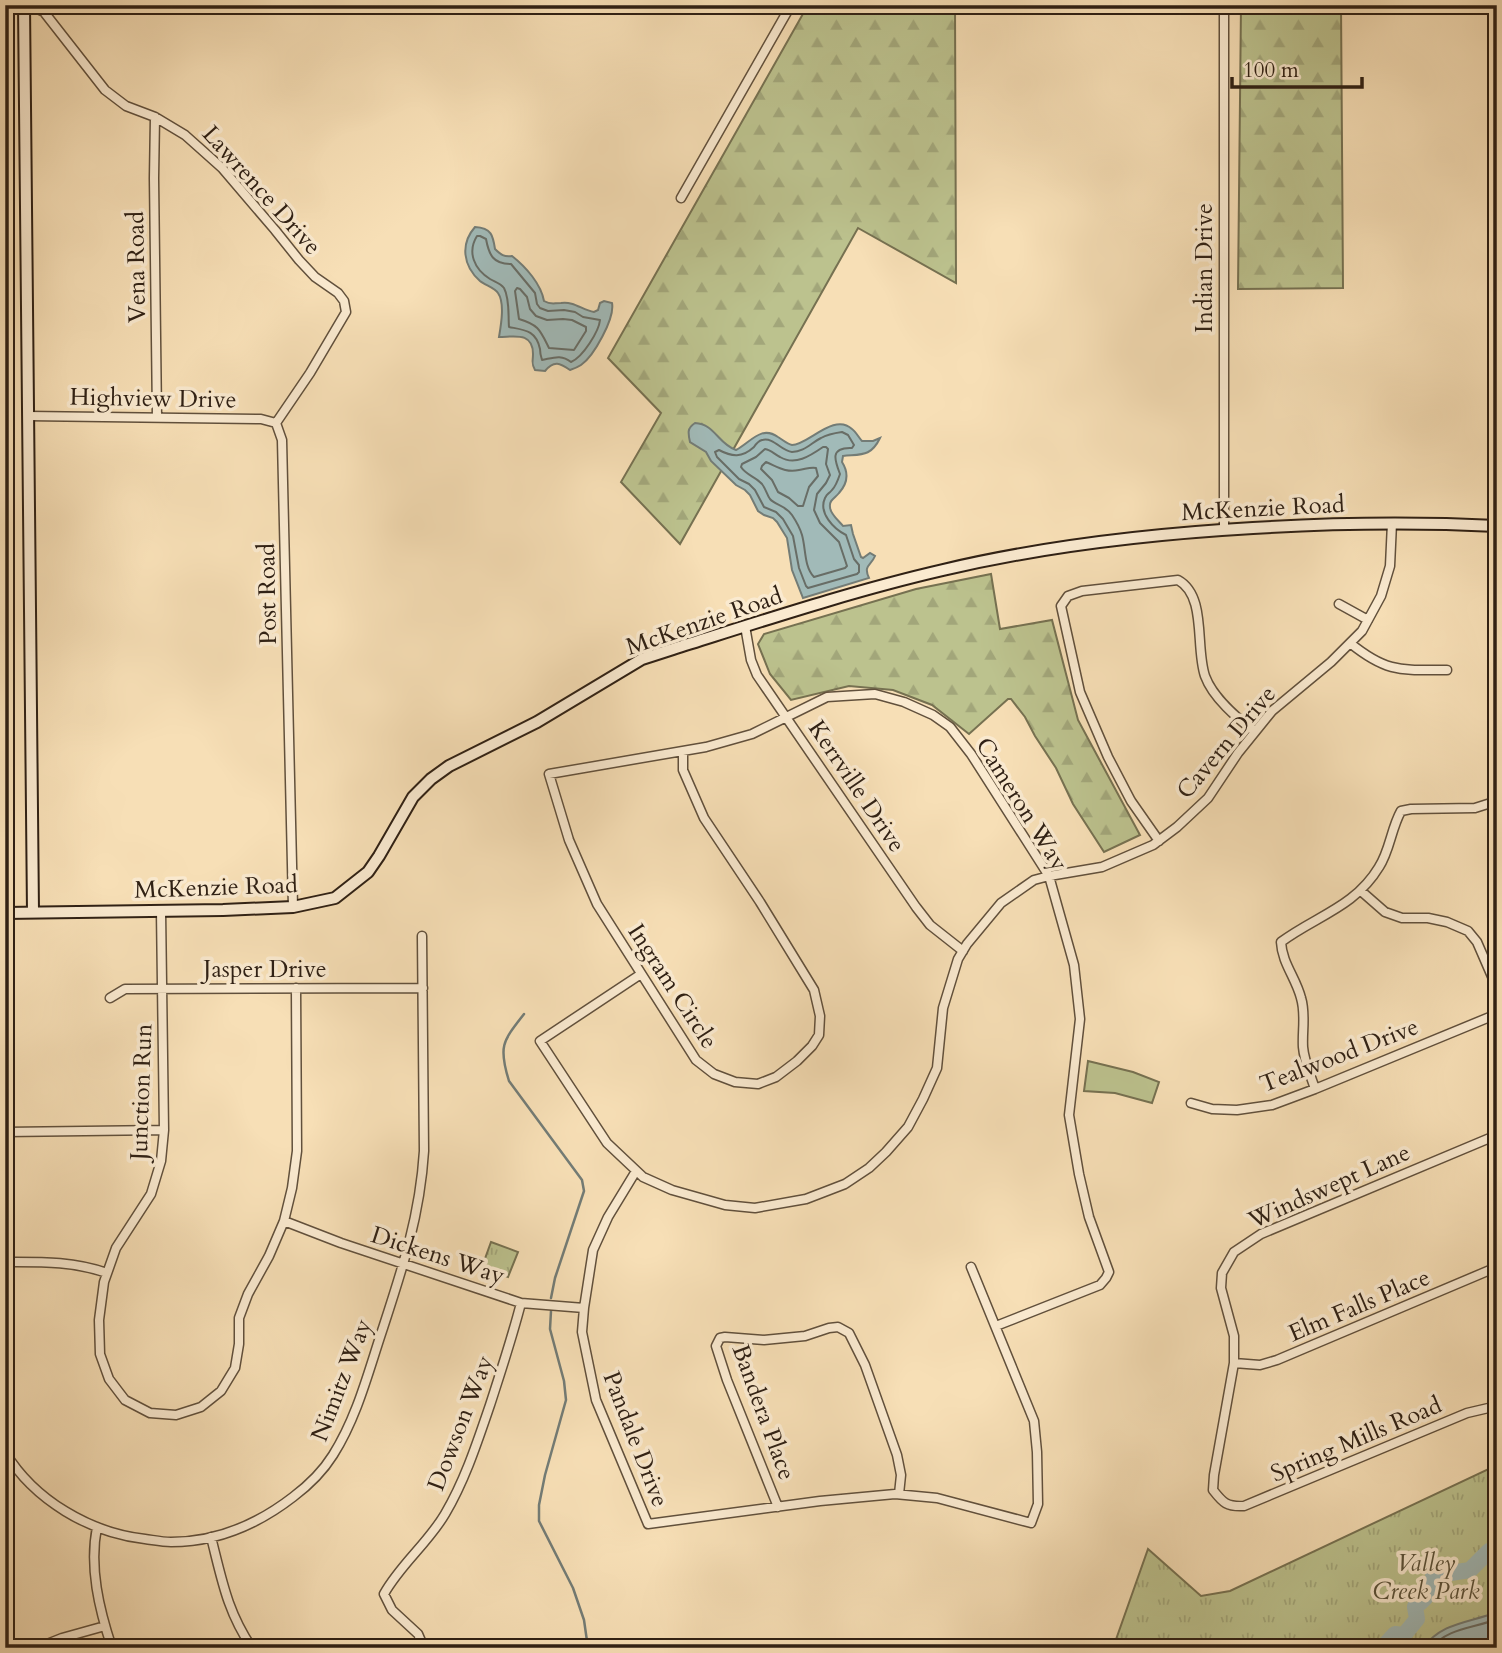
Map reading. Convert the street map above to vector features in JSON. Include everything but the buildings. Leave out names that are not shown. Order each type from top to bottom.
[{"type":"street","points":[[681,198],[791,5]]},
{"type":"street","name":"Indian Drive","points":[[1223,530],[1224,5]]},
{"type":"street","points":[[24,6],[33,912]]},
{"type":"street","name":"Lawrence Drive","points":[[24,6],[44,12],[105,90],[126,106],[155,117],[186,135],[222,168],[299,260],[344,301],[346,312],[276,423]]},
{"type":"street","name":"Vena Road","points":[[155,117],[157,417]]},
{"type":"street","name":"Highview Drive","points":[[28,416],[261,419],[276,423]]},
{"type":"street","name":"Post Road","points":[[276,423],[282,440],[293,907]]},
{"type":"street","name":"McKenzie Road","points":[[5,913],[293,907],[335,898],[368,872],[413,797],[431,779],[449,766],[537,722],[642,659],[745,626],[930,573],[1017,555],[1115,540],[1223,530],[1333,523],[1497,526]]},
{"type":"street","name":"Cavern Drive","points":[[641,974],[540,1041],[607,1143],[643,1177],[673,1190],[725,1205],[755,1208],[806,1199],[845,1184],[886,1152],[908,1127],[923,1099],[937,1068],[943,1008],[958,959],[967,944],[1001,903],[1034,880],[1102,867],[1153,845],[1208,798],[1238,753],[1272,711],[1362,632],[1381,596],[1390,566],[1392,523]]},
{"type":"street","points":[[1158,841],[1125,790],[1080,692],[1061,606],[1068,596],[1082,590],[1178,579],[1192,595],[1205,676],[1230,712],[1255,732]]},
{"type":"street","points":[[1339,604],[1368,620]]},
{"type":"street","name":"Kerrville Drive","points":[[745,626],[751,660],[757,675],[916,908],[930,925],[963,951]]},
{"type":"street","points":[[1350,643],[1366,657],[1392,668],[1447,670]]},
{"type":"street","name":"Cameron Way","points":[[549,774],[706,747],[752,734],[827,697],[875,694],[904,702],[933,715],[950,727],[971,754],[1049,876],[1074,965],[1080,1019],[1069,1115],[1089,1217],[1108,1272],[1100,1285],[996,1326]]},
{"type":"street","name":"Ingram Circle","points":[[549,774],[569,840],[597,904],[696,1060],[714,1074],[735,1082],[758,1084],[776,1077],[812,1046],[819,1035],[820,1016],[814,990],[704,818],[683,770],[683,751]]},
{"type":"street","points":[[1315,1089],[1303,1049],[1302,1002],[1282,953],[1281,942],[1361,891],[1380,866],[1401,811],[1475,808],[1497,801]]},
{"type":"street","points":[[1361,891],[1385,912],[1402,918],[1428,918],[1447,922],[1468,931],[1477,942],[1497,988]]},
{"type":"street","name":"Junction Run","points":[[161,911],[164,1130],[161,1161],[151,1194],[116,1248],[104,1282],[99,1320],[100,1354],[109,1379],[125,1400],[150,1413],[176,1415],[201,1407],[221,1391],[235,1368],[239,1318],[284,1221],[292,1188],[297,1150],[296,988]]},
{"type":"street","name":"Nimitz Way","points":[[5,1452],[41,1495],[79,1520],[126,1537],[171,1542],[211,1537],[246,1527],[276,1511],[318,1475],[333,1455],[355,1412],[415,1223],[422,1185],[424,1151],[422,936]]},
{"type":"street","name":"Jasper Drive","points":[[110,998],[125,989],[422,988]]},
{"type":"street","name":"Tealwood Drive","points":[[1191,1103],[1212,1109],[1237,1110],[1272,1105],[1497,1014]]},
{"type":"street","points":[[5,1132],[164,1130]]},
{"type":"street","name":"Windswept Lane","points":[[1231,1507],[1221,1501],[1213,1490],[1234,1363],[1234,1336],[1221,1288],[1222,1273],[1234,1252],[1261,1234],[1497,1135]]},
{"type":"street","name":"Pandale Drive","points":[[636,1171],[608,1217],[593,1250],[582,1332],[596,1400],[648,1524],[778,1507]]},
{"type":"street","name":"Dickens Way","points":[[284,1221],[341,1243],[521,1303],[584,1308]]},
{"type":"street","points":[[5,1262],[62,1262],[89,1266],[107,1273]]},
{"type":"street","points":[[778,1507],[900,1494],[937,1498],[1031,1523],[1038,1504],[1034,1421],[971,1267]]},
{"type":"street","name":"Elm Falls Place","points":[[1234,1363],[1261,1365],[1277,1360],[1497,1267]]},
{"type":"street","name":"Dowson Way","points":[[424,1648],[418,1634],[392,1610],[384,1594],[393,1578],[444,1517],[460,1488],[521,1303]]},
{"type":"street","name":"Bandera Place","points":[[778,1507],[727,1380],[716,1346],[720,1338],[764,1340],[804,1336],[829,1328],[838,1328],[849,1333],[865,1365],[897,1455],[901,1475],[900,1494]]},
{"type":"street","name":"Spring Mills Road","points":[[1231,1507],[1244,1506],[1467,1413],[1497,1406]]},
{"type":"street","points":[[97,1527],[94,1563],[98,1599],[112,1648]]},
{"type":"street","points":[[211,1537],[227,1601],[252,1648]]},
{"type":"street","points":[[37,1648],[105,1626]]},
{"type":"green space","points":[[808,5],[955,5],[956,283],[858,228],[680,544],[621,482],[661,413],[608,358]]},
{"type":"green space","points":[[1241,5],[1341,5],[1343,288],[1238,289]]},
{"type":"green space","points":[[991,574],[1000,629],[1052,620],[1078,720],[1140,835],[1104,852],[1073,804],[1056,768],[1025,717],[1011,699],[969,734],[932,705],[893,690],[849,686],[791,700],[770,674],[758,644],[764,634],[916,589]]},
{"type":"green space","points":[[1088,1061],[1133,1072],[1159,1082],[1152,1103],[1115,1093],[1084,1091]]},
{"type":"green space","points":[[491,1242],[518,1252],[508,1277],[482,1267]]},
{"type":"green space","name":"Valley Creek Park","points":[[1497,1465],[1497,1648],[1113,1648],[1148,1549],[1201,1596],[1230,1591]]},
{"type":"water","points":[[475,227],[488,231],[495,249],[503,255],[512,256],[527,271],[540,288],[544,301],[570,303],[594,312],[604,301],[612,303],[610,318],[602,336],[592,354],[581,365],[570,370],[560,364],[554,364],[545,371],[535,370],[530,342],[516,336],[499,337],[502,314],[500,297],[497,291],[474,275],[467,262],[467,241]]},
{"type":"water","points":[[695,423],[712,430],[736,450],[756,436],[766,433],[792,445],[798,444],[837,424],[852,429],[862,441],[880,438],[869,452],[843,456],[846,482],[830,505],[831,512],[843,526],[851,525],[861,557],[870,553],[875,556],[867,568],[869,578],[803,598],[792,570],[787,538],[773,518],[758,511],[745,490],[711,461],[706,452],[690,442],[689,431]]},
{"type":"water","points":[[1497,1612],[1497,1648],[1423,1648],[1430,1639],[1447,1628]]},
{"type":"waterway","points":[[524,1014],[504,1044],[504,1060],[509,1081],[582,1180],[584,1191],[551,1298]]},
{"type":"waterway","points":[[551,1311],[550,1329],[564,1381],[566,1400],[545,1475],[539,1521],[573,1588],[584,1620],[588,1648]]},
{"type":"waterway","points":[[1382,1648],[1395,1634],[1404,1635],[1417,1619],[1415,1607],[1429,1593],[1433,1584],[1433,1573],[1438,1570],[1444,1574],[1470,1570],[1489,1551],[1497,1553]]}]
